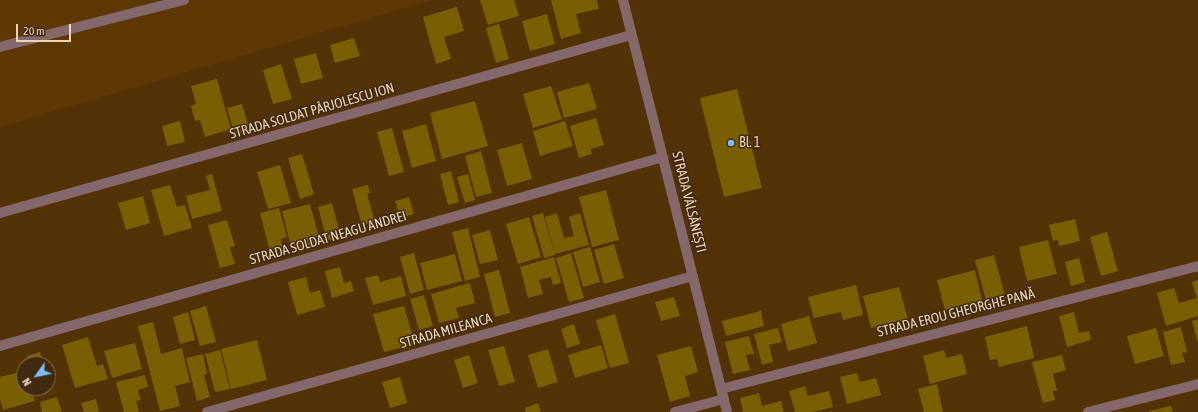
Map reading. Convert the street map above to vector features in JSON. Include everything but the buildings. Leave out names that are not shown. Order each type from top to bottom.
[{"type":"street","points":[[0,47],[184,0]]},
{"type":"street","name":"STRADA VÂLSĂNEȘTI","points":[[623,0],[727,412]]},
{"type":"street","name":"STRADA SOLDAT PÂRJOLESCU ION","points":[[0,213],[632,35]]},
{"type":"street","name":"STRADA SOLDAT NEAGU ANDREI","points":[[0,346],[663,157]]},
{"type":"street","name":"STRADA EROU GHEORGHE PANĂ","points":[[721,388],[1198,266]]},
{"type":"street","name":"STRADA MILEANCA","points":[[207,412],[693,276]]},
{"type":"street","points":[[1088,412],[1198,384]]},
{"type":"street","points":[[676,412],[724,399]]},
{"type":"shaded area","points":[[0,0],[432,0],[0,127]]},
{"type":"place","name":"Bl. 1","points":[[731,143]]}]
